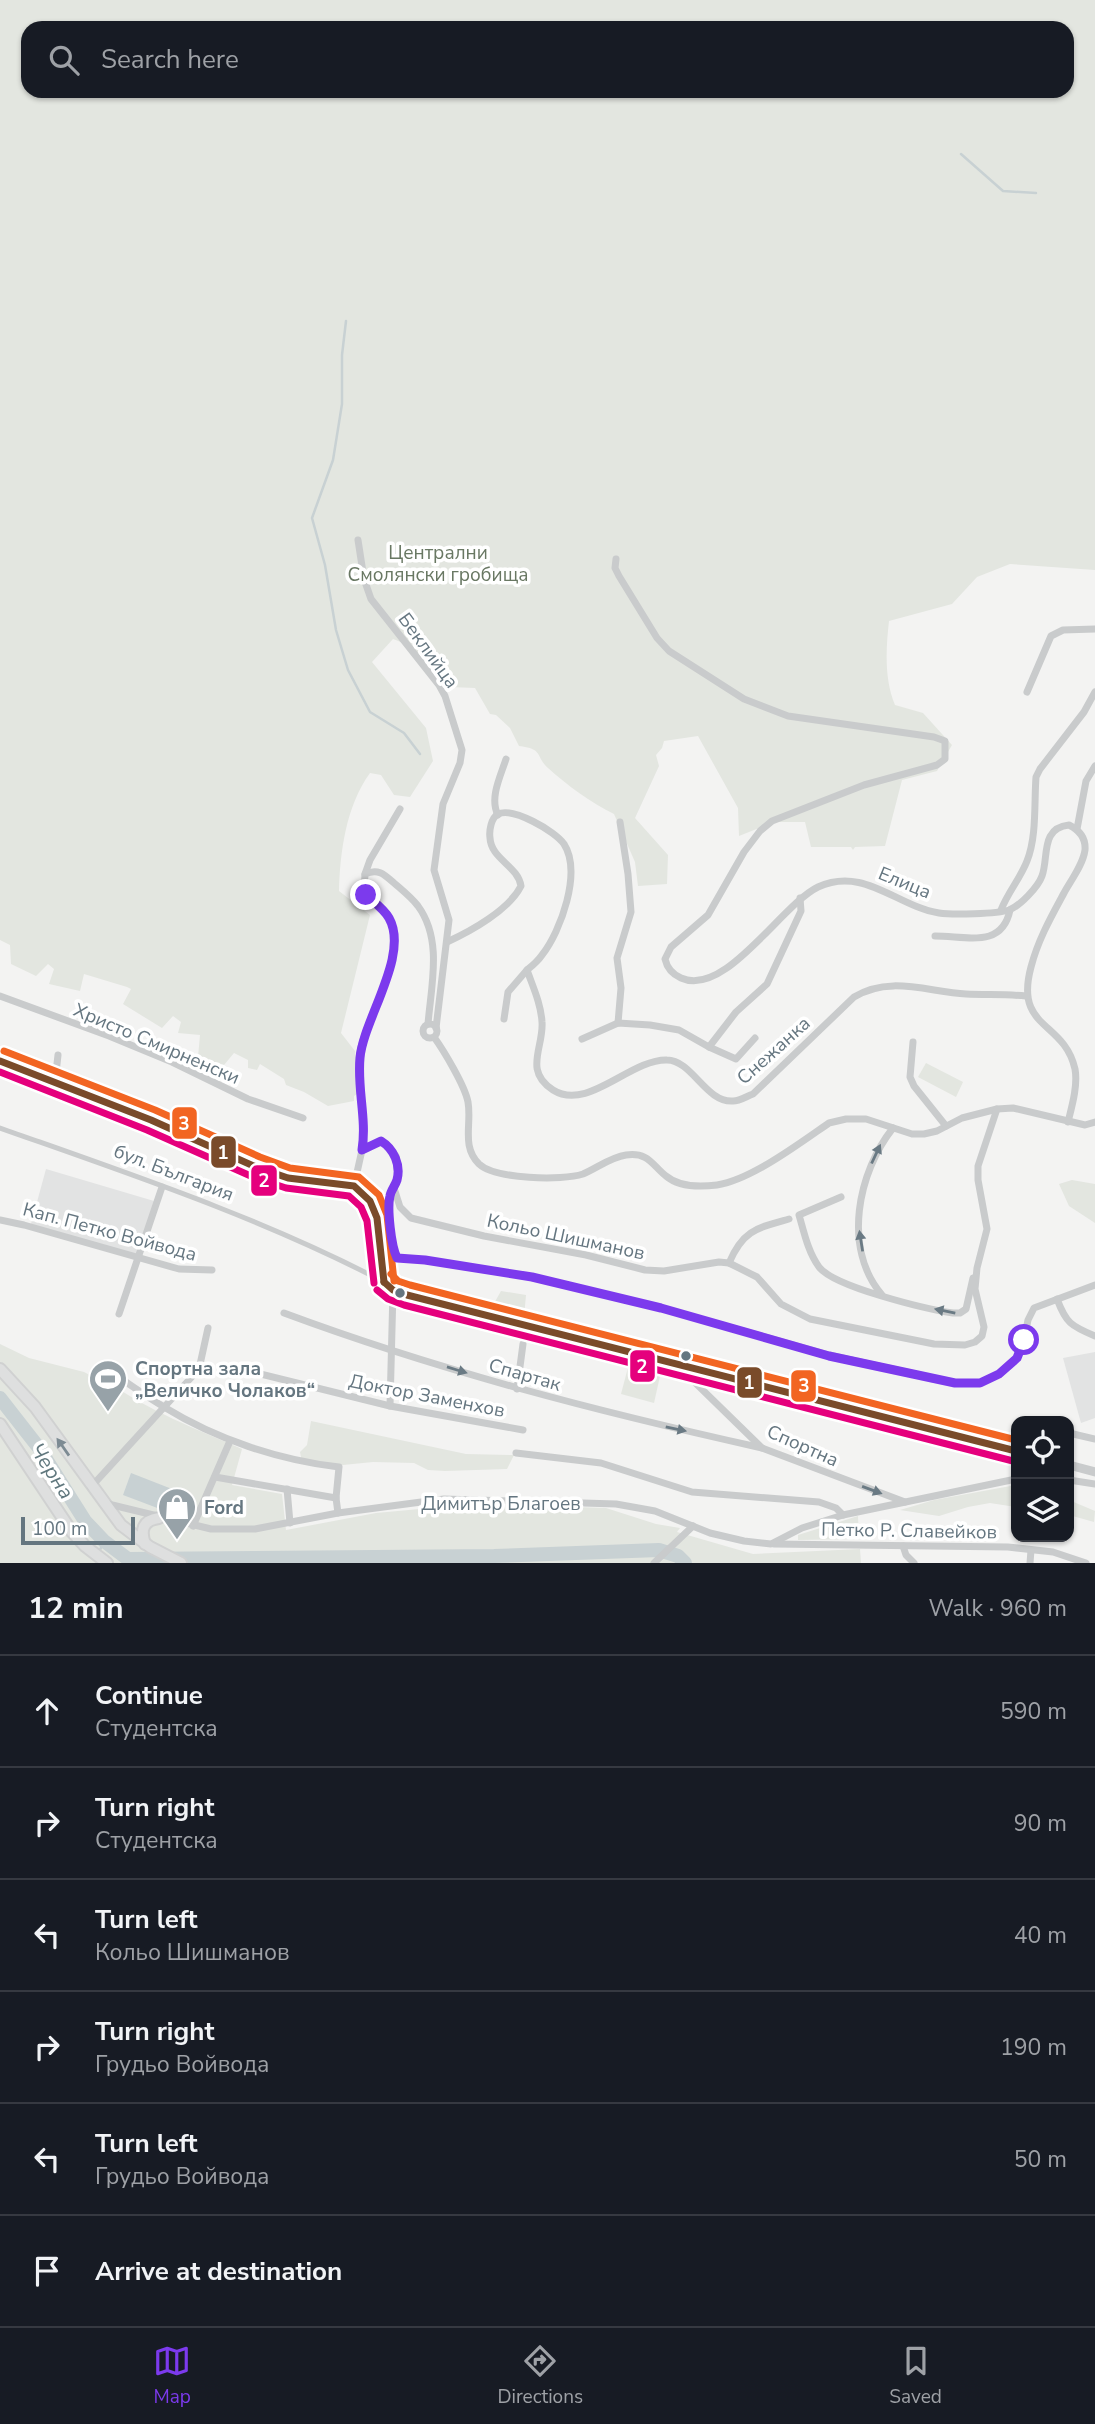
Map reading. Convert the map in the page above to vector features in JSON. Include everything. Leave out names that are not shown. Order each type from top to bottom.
[{"type":"main road","points":[[0,1368],[35,1407],[121,1525],[147,1545],[181,1563]]},
{"type":"main road","points":[[0,1424],[72,1532],[107,1563]]},
{"type":"main road","points":[[147,1545],[142,1533],[144,1526],[159,1518]]},
{"type":"street","name":"Беклийца","points":[[358,540],[364,579],[371,599],[439,685],[462,750],[460,763],[443,804],[434,870],[448,910],[447,942],[436,1028]]},
{"type":"street","name":"Елица","points":[[616,559],[615,568],[619,576],[657,638],[669,651],[744,699],[788,716],[923,735],[945,741],[945,759],[937,765],[864,785],[785,814],[765,826],[744,852],[708,915],[666,953],[666,964],[673,974],[687,980],[700,981],[716,975],[744,955],[800,898],[820,887],[846,881],[879,887],[915,905],[940,913],[1010,910]]},
{"type":"street","points":[[1027,692],[1051,636],[1063,630],[1095,629]]},
{"type":"street","points":[[1001,911],[1008,892],[1018,879],[1030,854],[1036,777],[1084,712],[1095,692]]},
{"type":"street","points":[[498,815],[494,799],[506,758]]},
{"type":"street","points":[[1077,829],[1086,781],[1095,766]]},
{"type":"street","points":[[355,1187],[365,1133],[359,1058],[383,992],[394,936],[388,915],[363,891],[370,860],[400,809]]},
{"type":"street","points":[[447,942],[467,933],[513,899],[521,886],[516,874],[491,848],[489,837],[493,819],[509,813],[537,822],[554,833],[564,844],[568,854],[570,881],[564,909],[542,957],[508,992],[504,1019]]},
{"type":"street","points":[[618,1023],[621,988],[617,957],[631,912],[620,822]]},
{"type":"street","points":[[935,936],[984,938],[996,935],[1008,921],[1010,910],[1042,877],[1048,838],[1061,826],[1069,825],[1077,829],[1084,838],[1085,849],[1081,863],[1042,933],[1028,977],[1026,996],[1035,1016],[1060,1040],[1075,1069],[1068,1122]]},
{"type":"street","points":[[366,874],[380,872],[417,904],[423,914],[434,966],[428,1024],[424,1028],[424,1034],[434,1037]]},
{"type":"street","points":[[709,1047],[736,1012],[767,985],[801,911],[800,898]]},
{"type":"street","name":"Снежанка","points":[[527,970],[542,1025],[536,1054],[537,1071],[553,1090],[566,1095],[585,1094],[625,1074],[666,1059],[681,1066],[722,1100],[734,1101],[753,1094],[854,997],[864,991],[884,986],[912,985],[945,992],[1026,996]]},
{"type":"street","name":"Христо Смирненски","points":[[0,996],[109,1036],[172,1062],[248,1099],[303,1118]]},
{"type":"street","points":[[582,1039],[618,1023],[650,1025],[679,1030],[736,1059],[755,1038]]},
{"type":"street","points":[[428,1024],[436,1028],[434,1037],[443,1049],[468,1102],[468,1143],[474,1157],[484,1168],[510,1175],[572,1177],[612,1159],[638,1155],[652,1161],[678,1184],[718,1185],[738,1180],[829,1124],[846,1119],[866,1119],[912,1134],[924,1134],[962,1118],[997,1109],[1034,1111],[1085,1125],[1095,1122]]},
{"type":"street","points":[[913,1042],[910,1077],[914,1086],[946,1125]]},
{"type":"street","points":[[55,1083],[58,1055]]},
{"type":"street","points":[[0,1061],[151,1120],[279,1175],[355,1187],[370,1201],[377,1218],[384,1282]]},
{"type":"street","points":[[789,1219],[748,1233],[729,1262],[757,1277],[781,1304],[826,1324],[934,1344],[965,1345],[975,1342],[982,1336],[984,1327],[975,1289],[986,1229],[978,1166],[997,1109]]},
{"type":"street","name":"бул. България","points":[[0,1128],[162,1187],[293,1239],[355,1267],[384,1282],[393,1290],[1011,1450]]},
{"type":"street","points":[[882,1295],[869,1275],[859,1234],[860,1201],[863,1183],[882,1142],[893,1128]]},
{"type":"street","points":[[362,1150],[381,1141],[396,1156],[398,1177],[389,1199],[397,1258],[532,1277],[661,1308],[829,1356],[955,1383],[980,1383],[999,1374],[1017,1358],[1034,1308],[1095,1285]]},
{"type":"street","points":[[119,1314],[162,1187]]},
{"type":"street","name":"Кольо Шишманов","points":[[394,1188],[400,1208],[411,1218],[484,1236],[586,1255],[645,1270],[664,1271],[729,1262]]},
{"type":"street","points":[[841,1197],[799,1215],[806,1240],[819,1267],[826,1274],[851,1286],[944,1312],[960,1313],[966,1309],[971,1281],[977,1268]]},
{"type":"street","name":"Кап. Петко Войвода","points":[[0,1220],[178,1269],[196,1272],[212,1270]]},
{"type":"street","points":[[390,1406],[393,1290]]},
{"type":"street","points":[[1057,1298],[1066,1321],[1095,1336]]},
{"type":"street","name":"Спартак","points":[[284,1313],[517,1389],[648,1423],[762,1448]]},
{"type":"street","points":[[92,1487],[200,1369],[208,1328]]},
{"type":"street","points":[[517,1389],[523,1344]]},
{"type":"street","name":"Спортна","points":[[675,1362],[762,1448],[905,1502]]},
{"type":"street","points":[[100,1365],[164,1407],[230,1441],[306,1462],[339,1467],[336,1498],[338,1513]]},
{"type":"street","name":"Доктор Заменхов","points":[[244,1370],[390,1406],[523,1430]]},
{"type":"street","points":[[1074,1434],[1095,1438]]},
{"type":"street","points":[[193,1526],[230,1441]]},
{"type":"street","points":[[516,1453],[601,1463],[692,1492],[819,1502],[836,1507],[843,1515]]},
{"type":"street","points":[[1074,1466],[1095,1472]]},
{"type":"street","points":[[215,1477],[336,1498]]},
{"type":"street","points":[[771,1544],[802,1528],[843,1515],[1011,1480]]},
{"type":"street","points":[[1074,1481],[1095,1484]]},
{"type":"street","points":[[287,1489],[290,1523]]},
{"type":"street","name":"Димитър Благоев","points":[[103,1502],[211,1529],[255,1529],[338,1513],[444,1499],[616,1504],[655,1511],[710,1533],[771,1544]]},
{"type":"street","points":[[654,1562],[693,1526]]},
{"type":"street","name":"Петко Р. Славейков","points":[[771,1544],[1031,1550],[1053,1552],[1086,1563]]},
{"type":"street","points":[[903,1546],[906,1559],[914,1563]]},
{"type":"street","points":[[1030,1563],[1031,1550]]},
{"type":"shaded area","points":[[46,1169],[154,1201],[137,1255],[31,1224]]},
{"type":"shaded area","points":[[1095,1352],[1095,1418],[1081,1423],[1063,1358]]},
{"type":"shaded area","points":[[131,1473],[195,1498],[189,1520],[123,1495]]},
{"type":"green space","name":"Централни Смолянски гробища","points":[[0,0],[1095,0],[1095,570],[1010,564],[977,577],[952,604],[889,621],[887,674],[895,705],[923,713],[952,745],[937,771],[902,780],[885,846],[855,847],[853,850],[851,847],[811,847],[805,822],[774,822],[739,836],[738,808],[698,736],[664,741],[656,755],[659,766],[635,818],[668,855],[667,884],[638,886],[635,862],[614,814],[563,781],[544,764],[536,751],[519,746],[510,728],[496,715],[490,714],[475,688],[450,687],[418,653],[393,639],[372,662],[426,728],[433,761],[410,797],[394,795],[381,775],[370,773],[355,800],[346,830],[339,891],[370,915],[341,1033],[355,1051],[357,1094],[354,1101],[328,1106],[286,1085],[284,1079],[260,1064],[257,1070],[248,1068],[248,1060],[234,1053],[224,1065],[198,1057],[200,1035],[178,1033],[181,1022],[173,1016],[162,1028],[123,1004],[131,989],[84,974],[80,991],[49,984],[54,969],[48,964],[36,976],[11,964],[10,945],[0,940]]},
{"type":"green space","points":[[926,1063],[963,1082],[956,1097],[918,1077]]},
{"type":"green space","points":[[1072,1180],[1095,1184],[1095,1223],[1069,1206],[1059,1184]]},
{"type":"green space","points":[[501,1291],[526,1295],[524,1317],[492,1307]]},
{"type":"green space","points":[[0,1344],[29,1358],[84,1372],[107,1384],[109,1382],[156,1411],[242,1449],[232,1485],[282,1494],[286,1530],[376,1513],[474,1504],[606,1508],[656,1524],[680,1528],[677,1532],[753,1554],[860,1549],[861,1563],[0,1563]]},
{"type":"green space","points":[[630,1360],[662,1367],[654,1403],[621,1394]]},
{"type":"green space","points":[[311,1421],[466,1454],[514,1455],[507,1469],[445,1471],[428,1470],[414,1463],[373,1462],[333,1466],[302,1462],[300,1452],[307,1445]]},
{"type":"green space","points":[[1011,1486],[1011,1506],[990,1503],[939,1516],[900,1510],[934,1500]]},
{"type":"green space","points":[[1074,1502],[1095,1511],[1094,1522],[1074,1516]]},
{"type":"green space","points":[[858,1516],[859,1539],[798,1540],[798,1535]]},
{"type":"waterway","points":[[961,154],[1003,191],[1036,193]]},
{"type":"waterway","points":[[346,321],[342,355],[342,404],[333,460],[312,518],[325,565],[336,630],[348,670],[370,712],[404,733],[420,754]]},
{"type":"waterway","name":"Черна","points":[[0,1398],[39,1448],[85,1521],[104,1541],[128,1559],[494,1556],[659,1550],[678,1556],[685,1563]]},
{"type":"waterway","points":[[100,1550],[104,1541]]},
{"type":"transit line","name":"3","points":[[4,1051],[155,1110],[290,1168],[359,1177],[379,1195],[387,1215],[394,1281]]},
{"type":"transit line","name":"1","points":[[0,1061],[151,1120],[256,1167],[288,1178],[354,1186],[370,1201],[377,1218],[384,1282]]},
{"type":"transit line","name":"2","points":[[0,1072],[147,1130],[253,1177],[286,1188],[349,1196],[361,1207],[367,1221],[374,1283]]},
{"type":"transit line","name":"3","points":[[391,1274],[398,1281],[410,1285],[1011,1439]]},
{"type":"transit line","name":"1","points":[[384,1282],[393,1290],[407,1295],[1011,1450]]},
{"type":"transit line","name":"2","points":[[377,1290],[388,1299],[404,1305],[1011,1460]]},
{"type":"place","name":"Спортна зала „Величко Чолаков“","points":[[108,1413]]},
{"type":"place","name":"Ford","points":[[177,1541]]},
{"type":"route","points":[[366,895],[388,915],[394,945],[383,992],[359,1058],[365,1133],[362,1150],[381,1141],[396,1156],[398,1177],[389,1199],[391,1233],[397,1258],[532,1277],[725,1325],[829,1356],[955,1383],[980,1383],[999,1374],[1017,1358],[1024,1340]]}]
